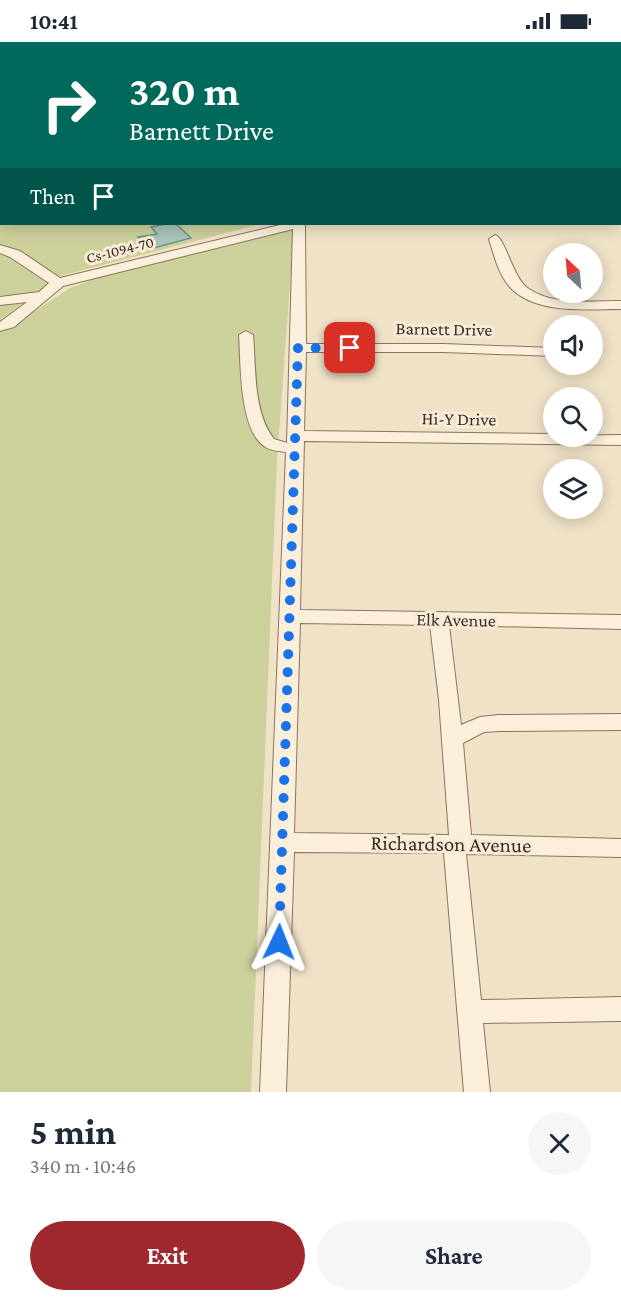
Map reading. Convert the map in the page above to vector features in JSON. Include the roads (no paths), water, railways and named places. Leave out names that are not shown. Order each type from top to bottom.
[{"type":"street","name":"Cs-1094-70","points":[[0,327],[9,324],[58,282],[294,225]]},
{"type":"street","points":[[273,1092],[296,443],[300,269],[298,225]]},
{"type":"street","points":[[495,239],[513,282],[523,291],[549,302],[621,305]]},
{"type":"street","points":[[0,249],[15,254],[58,282]]},
{"type":"street","points":[[0,301],[42,296]]},
{"type":"street","name":"Hi-Y Drive","points":[[246,335],[251,392],[260,433],[270,443],[621,440]]},
{"type":"street","name":"Barnett Drive","points":[[298,348],[443,348],[543,352]]},
{"type":"street","name":"Elk Avenue","points":[[291,616],[621,622]]},
{"type":"street","points":[[439,620],[453,739],[458,844],[477,1092]]},
{"type":"street","points":[[453,739],[480,725],[499,723],[621,722]]},
{"type":"street","name":"Richardson Avenue","points":[[281,843],[621,848]]},
{"type":"street","points":[[470,1012],[621,1009]]},
{"type":"water","points":[[177,225],[191,238],[150,249],[138,237],[157,234],[151,227]]}]
